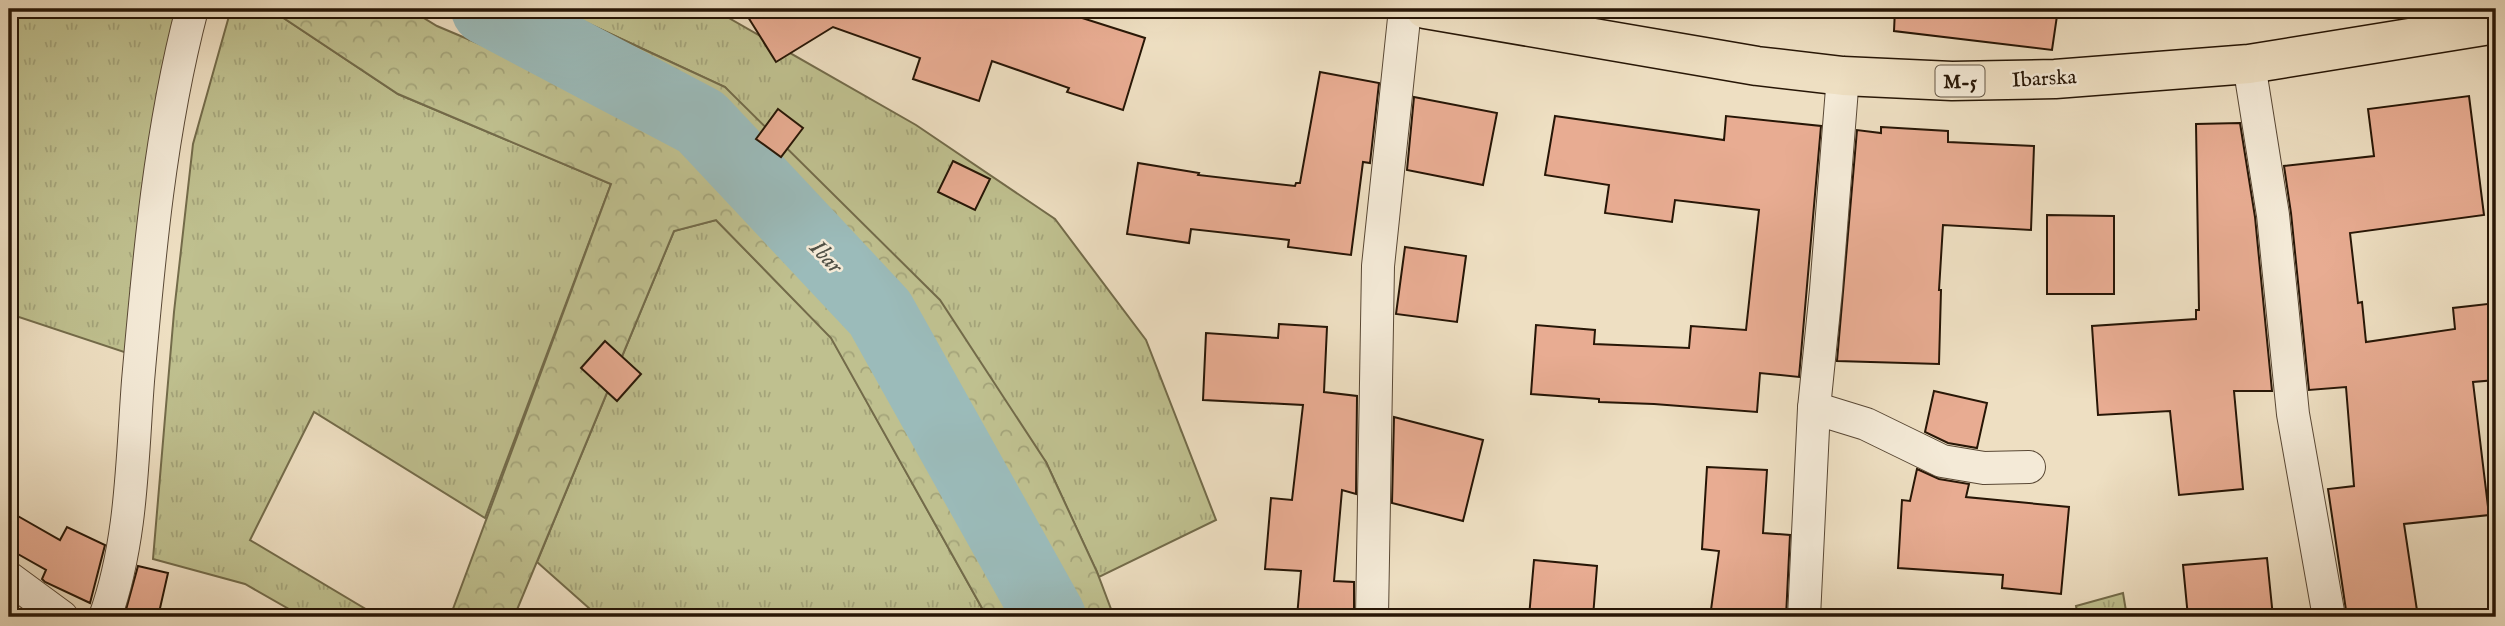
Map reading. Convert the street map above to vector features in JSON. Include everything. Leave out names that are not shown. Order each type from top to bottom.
[{"type":"main road","name":"Ibarska","points":[[1425,9],[1704,57],[1843,76],[1951,81],[2056,79],[2249,64],[2496,24]]},
{"type":"street","points":[[105,617],[125,542],[145,298],[162,152],[192,9]]},
{"type":"street","points":[[1373,617],[1378,265],[1405,9]]},
{"type":"street","points":[[2249,64],[2273,215],[2293,414],[2329,617]]},
{"type":"street","points":[[1804,617],[1814,408],[1843,76]]},
{"type":"street","points":[[1814,408],[1866,424],[1942,461],[1984,468],[2029,467]]},
{"type":"street","points":[[9,579],[62,617]]},
{"type":"green space","points":[[9,9],[180,9],[127,353],[13,315],[9,333]]},
{"type":"green space","points":[[231,9],[270,9],[398,94],[611,184],[485,518],[314,412],[250,540],[379,617],[303,617],[245,584],[153,559],[174,312],[193,144]]},
{"type":"green space","points":[[270,9],[409,9],[437,26],[588,90],[741,186],[867,319],[1028,617],[987,617],[831,338],[716,220],[674,231],[514,617],[450,617],[611,184],[398,94]]},
{"type":"green space","points":[[557,9],[713,9],[916,125],[1055,219],[1146,340],[1216,520],[1099,577],[1046,462],[725,87]]},
{"type":"green space","points":[[591,25],[725,87],[940,300],[1046,462],[1097,572],[1114,617],[1076,617],[915,309],[720,110]]},
{"type":"green space","points":[[716,220],[831,337],[987,617],[599,617],[537,562],[674,231]]},
{"type":"green space","points":[[2123,593],[2127,617],[2078,617],[2076,606]]},
{"type":"building","points":[[743,9],[1054,9],[1145,38],[1123,110],[1067,92],[1069,88],[992,61],[979,101],[913,79],[920,58],[833,27],[776,62]]},
{"type":"building","points":[[1895,9],[2058,9],[2052,50],[1894,31]]},
{"type":"building","points":[[1320,72],[1379,83],[1370,163],[1363,162],[1351,255],[1288,247],[1289,240],[1191,229],[1189,243],[1127,234],[1138,163],[1199,173],[1198,175],[1295,186],[1300,183]]},
{"type":"building","points":[[2469,96],[2484,215],[2350,233],[2358,303],[2362,302],[2366,342],[2455,329],[2453,308],[2496,303],[2496,380],[2473,382],[2489,515],[2404,524],[2418,617],[2347,617],[2328,489],[2354,486],[2346,387],[2309,390],[2284,166],[2374,156],[2368,109]]},
{"type":"building","points":[[1414,97],[1497,113],[1483,185],[1407,170]]},
{"type":"building","points":[[778,109],[803,128],[781,157],[756,139]]},
{"type":"building","points":[[1555,116],[1724,140],[1726,116],[1821,126],[1799,377],[1760,373],[1757,412],[1599,402],[1599,399],[1531,394],[1536,325],[1595,330],[1594,344],[1689,348],[1691,326],[1746,330],[1759,210],[1675,200],[1672,222],[1605,213],[1609,185],[1545,175]]},
{"type":"building","points":[[2240,123],[2255,217],[2272,391],[2234,391],[2243,489],[2179,495],[2170,411],[2098,415],[2092,326],[2196,319],[2196,310],[2199,310],[2196,124]]},
{"type":"building","points":[[1881,127],[1948,131],[1948,142],[2034,146],[2031,230],[1943,225],[1939,290],[1939,364],[1837,361],[1857,130],[1881,133]]},
{"type":"building","points":[[953,161],[990,179],[975,210],[938,192]]},
{"type":"building","points":[[2047,215],[2114,216],[2114,294],[2047,294]]},
{"type":"building","points":[[1405,247],[1466,256],[1457,322],[1396,314]]},
{"type":"building","points":[[1279,324],[1327,327],[1324,392],[1357,396],[1356,494],[1342,490],[1334,581],[1354,582],[1354,617],[1297,617],[1301,571],[1265,569],[1271,498],[1292,500],[1303,405],[1203,400],[1206,333],[1278,338]]},
{"type":"building","points":[[605,341],[641,374],[617,401],[581,368]]},
{"type":"building","points":[[1934,391],[1987,403],[1977,448],[1948,443],[1925,432]]},
{"type":"building","points":[[1394,417],[1483,440],[1463,521],[1392,503]]},
{"type":"building","points":[[1707,467],[1767,470],[1763,533],[1790,535],[1786,617],[1710,617],[1719,551],[1702,549]]},
{"type":"building","points":[[1917,469],[1939,479],[1969,484],[1966,497],[2069,507],[2061,594],[2002,588],[2003,575],[1898,568],[1902,500],[1910,501]]},
{"type":"building","points":[[9,511],[60,540],[67,527],[105,545],[90,603],[45,582],[42,579],[46,570],[9,549]]},
{"type":"building","points":[[2267,558],[2273,617],[2188,617],[2183,565]]},
{"type":"building","points":[[1534,560],[1597,566],[1593,617],[1529,617]]},
{"type":"building","points":[[138,566],[168,573],[158,617],[124,617]]},
{"type":"waterway","name":"Ibar","points":[[487,9],[701,122],[880,313],[1050,617]]}]
